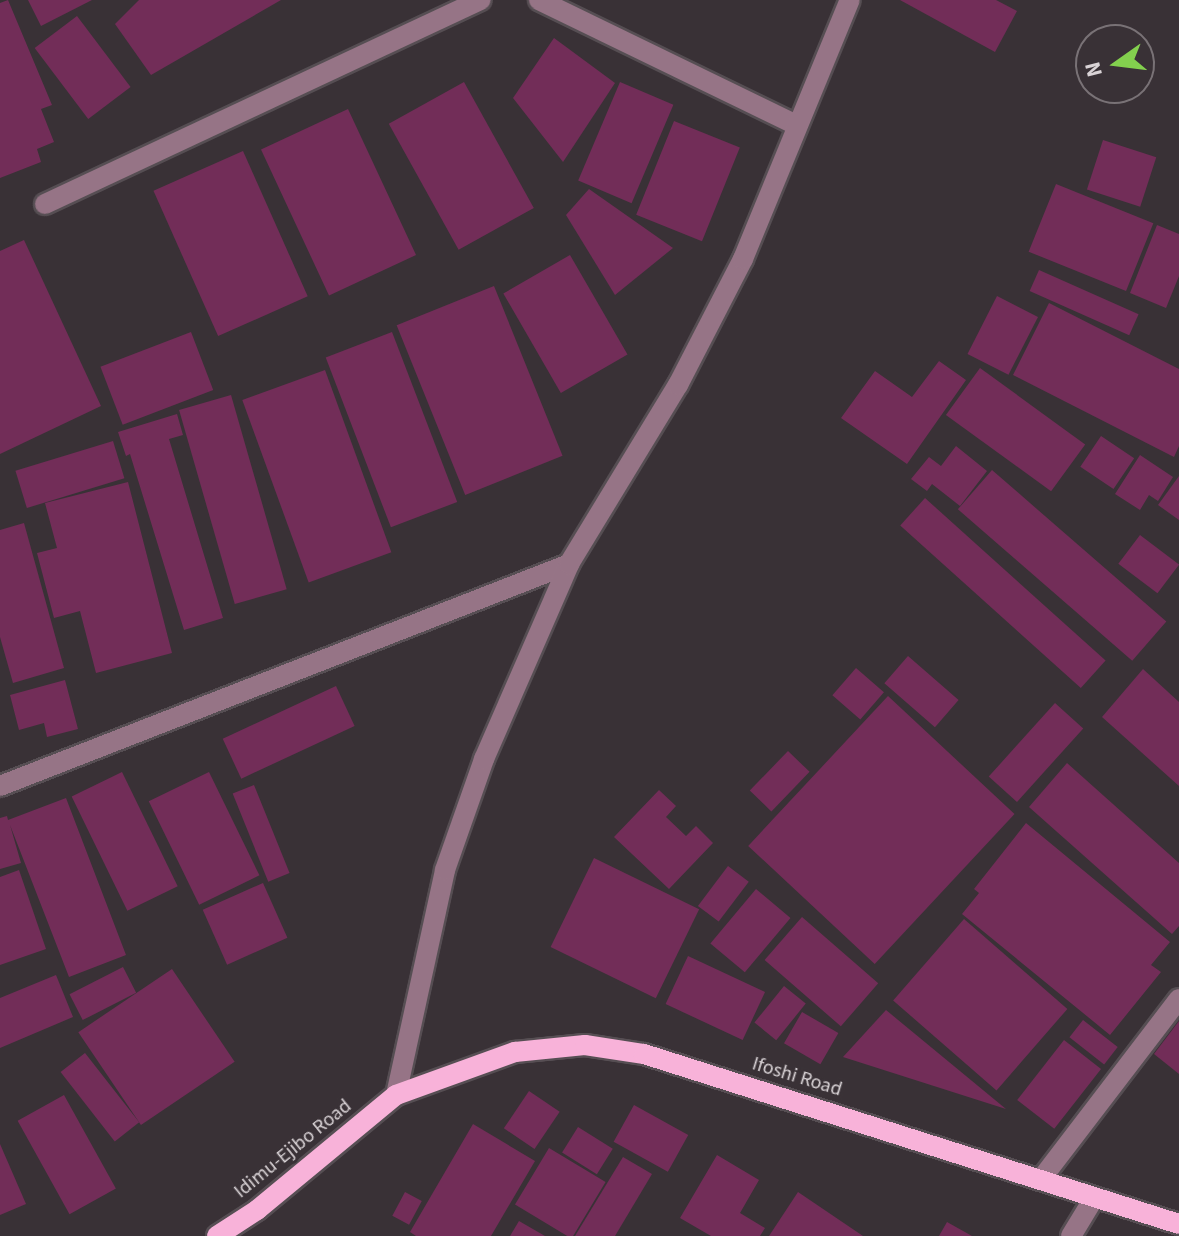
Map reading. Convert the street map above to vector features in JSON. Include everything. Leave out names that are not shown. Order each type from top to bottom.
[{"type":"main road","name":"Ifoshi Road","points":[[396,1095],[515,1052],[585,1045],[644,1054],[1179,1224]]},
{"type":"main road","name":"Idimu-Ejibo Road","points":[[217,1236],[257,1210],[396,1095]]},
{"type":"street","points":[[45,204],[481,0]]},
{"type":"street","points":[[539,0],[797,125]]},
{"type":"street","points":[[396,1095],[445,870],[484,759],[569,564],[678,385],[721,301],[850,0]]},
{"type":"street","points":[[0,786],[569,564]]},
{"type":"street","points":[[1042,1178],[1179,999]]},
{"type":"street","points":[[1071,1236],[1094,1198]]},
{"type":"building","points":[[8,0],[52,105],[41,109],[54,142],[37,149],[41,162],[0,178],[0,3]]},
{"type":"building","points":[[28,0],[92,0],[41,26]]},
{"type":"building","points":[[139,0],[281,0],[151,75],[115,24]]},
{"type":"building","points":[[900,0],[996,0],[1017,11],[995,52]]},
{"type":"building","points":[[77,16],[131,87],[88,119],[35,48]]},
{"type":"building","points":[[554,38],[615,83],[563,162],[513,98]]},
{"type":"building","points":[[464,82],[534,208],[459,250],[389,124]]},
{"type":"building","points":[[620,82],[673,105],[632,203],[578,180]]},
{"type":"building","points":[[348,109],[416,255],[329,295],[261,150]]},
{"type":"building","points":[[674,121],[740,148],[702,241],[636,215]]},
{"type":"building","points":[[1103,140],[1156,157],[1140,207],[1087,189]]},
{"type":"building","points":[[243,151],[308,296],[218,336],[153,191]]},
{"type":"building","points":[[1056,184],[1153,223],[1126,291],[1029,252]]},
{"type":"building","points":[[589,189],[673,248],[615,295],[566,215]]},
{"type":"building","points":[[1157,225],[1179,234],[1179,276],[1166,308],[1130,293]]},
{"type":"building","points":[[24,240],[101,406],[0,454],[0,251]]},
{"type":"building","points":[[570,255],[628,355],[561,393],[503,294]]},
{"type":"building","points":[[1039,270],[1139,314],[1129,335],[1030,291]]},
{"type":"building","points":[[494,286],[563,456],[465,495],[397,325]]},
{"type":"building","points":[[997,296],[1038,317],[1008,375],[967,354]]},
{"type":"building","points":[[1049,303],[1179,369],[1179,446],[1174,457],[1013,375]]},
{"type":"building","points":[[191,332],[213,390],[123,425],[100,367]]},
{"type":"building","points":[[392,332],[457,502],[391,527],[326,357]]},
{"type":"building","points":[[939,361],[966,380],[907,464],[841,418],[875,371],[912,397]]},
{"type":"building","points":[[980,368],[1085,444],[1051,491],[946,415]]},
{"type":"building","points":[[325,370],[391,552],[309,582],[242,400]]},
{"type":"building","points":[[231,395],[287,589],[235,604],[179,410]]},
{"type":"building","points":[[177,414],[183,435],[169,439],[223,618],[184,630],[130,454],[126,456],[118,432]]},
{"type":"building","points":[[1101,436],[1134,458],[1113,489],[1080,467]]},
{"type":"building","points":[[113,441],[124,478],[27,508],[15,471]]},
{"type":"building","points":[[956,446],[987,471],[960,506],[932,484],[927,491],[911,479],[929,457],[941,466]]},
{"type":"building","points":[[1140,455],[1173,477],[1158,501],[1149,495],[1140,510],[1115,494]]},
{"type":"building","points":[[992,470],[1166,622],[1132,661],[958,509]]},
{"type":"building","points":[[1179,476],[1179,520],[1158,505]]},
{"type":"building","points":[[128,482],[172,653],[96,673],[80,611],[54,618],[37,553],[57,548],[45,503]]},
{"type":"building","points":[[925,498],[1106,661],[1081,688],[900,525]]},
{"type":"building","points":[[24,523],[64,668],[13,683],[0,637],[0,530]]},
{"type":"building","points":[[1140,535],[1179,564],[1157,593],[1118,564]]},
{"type":"building","points":[[908,656],[959,700],[935,727],[884,683]]},
{"type":"building","points":[[856,668],[884,692],[860,719],[832,695]]},
{"type":"building","points":[[1143,669],[1179,702],[1179,786],[1102,717]]},
{"type":"building","points":[[65,680],[78,729],[47,737],[44,723],[19,730],[10,695]]},
{"type":"building","points":[[336,686],[355,726],[241,779],[223,739]]},
{"type":"building","points":[[888,696],[1015,814],[875,964],[748,846]]},
{"type":"building","points":[[1055,703],[1083,728],[1017,802],[989,777]]},
{"type":"building","points":[[788,751],[810,772],[771,811],[750,791]]},
{"type":"building","points":[[1067,763],[1179,863],[1179,926],[1172,934],[1029,807]]},
{"type":"building","points":[[122,772],[178,886],[127,911],[72,797]]},
{"type":"building","points":[[209,772],[259,875],[199,905],[149,801]]},
{"type":"building","points":[[254,785],[290,873],[268,882],[233,794]]},
{"type":"building","points":[[659,790],[676,806],[666,817],[686,836],[696,826],[713,843],[669,889],[614,837]]},
{"type":"building","points":[[66,798],[126,955],[69,977],[10,825],[21,863],[0,869],[0,818],[7,816],[8,820]]},
{"type":"building","points":[[1026,823],[1170,942],[1151,965],[1161,972],[1110,1035],[962,914],[979,893],[974,889]]},
{"type":"building","points":[[594,858],[699,909],[656,998],[551,947]]},
{"type":"building","points":[[728,866],[749,882],[719,922],[698,906]]},
{"type":"building","points":[[19,870],[46,949],[0,965],[0,877]]},
{"type":"building","points":[[263,883],[287,938],[227,965],[203,910]]},
{"type":"building","points":[[756,889],[790,918],[745,972],[710,943]]},
{"type":"building","points":[[802,917],[878,983],[841,1026],[765,960]]},
{"type":"building","points":[[964,919],[1067,1009],[997,1090],[893,1001]]},
{"type":"building","points":[[688,956],[765,992],[743,1040],[666,1004]]},
{"type":"building","points":[[123,967],[136,993],[83,1020],[70,994]]},
{"type":"building","points":[[172,969],[235,1062],[141,1125],[78,1032]]},
{"type":"building","points":[[56,975],[73,1017],[0,1048],[0,998]]},
{"type":"building","points":[[784,986],[806,1004],[776,1040],[754,1023]]},
{"type":"building","points":[[886,1010],[1006,1109],[843,1057]]},
{"type":"building","points":[[802,1012],[838,1033],[820,1064],[784,1043]]},
{"type":"building","points":[[1083,1020],[1118,1047],[1104,1064],[1069,1037]]},
{"type":"building","points":[[1179,1021],[1179,1074],[1154,1054]]},
{"type":"building","points":[[1064,1040],[1101,1069],[1054,1129],[1017,1100]]},
{"type":"building","points":[[85,1053],[139,1122],[115,1141],[61,1072]]},
{"type":"building","points":[[529,1091],[560,1112],[535,1149],[504,1128]]},
{"type":"building","points":[[64,1095],[116,1189],[70,1214],[18,1121]]},
{"type":"building","points":[[634,1105],[688,1135],[668,1172],[614,1142]]},
{"type":"building","points":[[473,1124],[535,1161],[491,1236],[416,1236],[410,1232]]},
{"type":"building","points":[[578,1127],[613,1149],[597,1174],[562,1152]]},
{"type":"building","points":[[0,1144],[26,1204],[0,1215]]},
{"type":"building","points":[[549,1148],[606,1182],[573,1236],[567,1236],[515,1205]]},
{"type":"building","points":[[717,1155],[759,1180],[740,1213],[765,1228],[760,1236],[711,1236],[680,1218]]},
{"type":"building","points":[[623,1157],[652,1174],[615,1236],[575,1236]]},
{"type":"building","points":[[405,1192],[422,1201],[409,1225],[392,1216]]},
{"type":"building","points":[[798,1192],[863,1236],[769,1236]]},
{"type":"building","points":[[519,1221],[545,1236],[510,1236]]},
{"type":"building","points":[[947,1222],[972,1236],[939,1236]]}]
